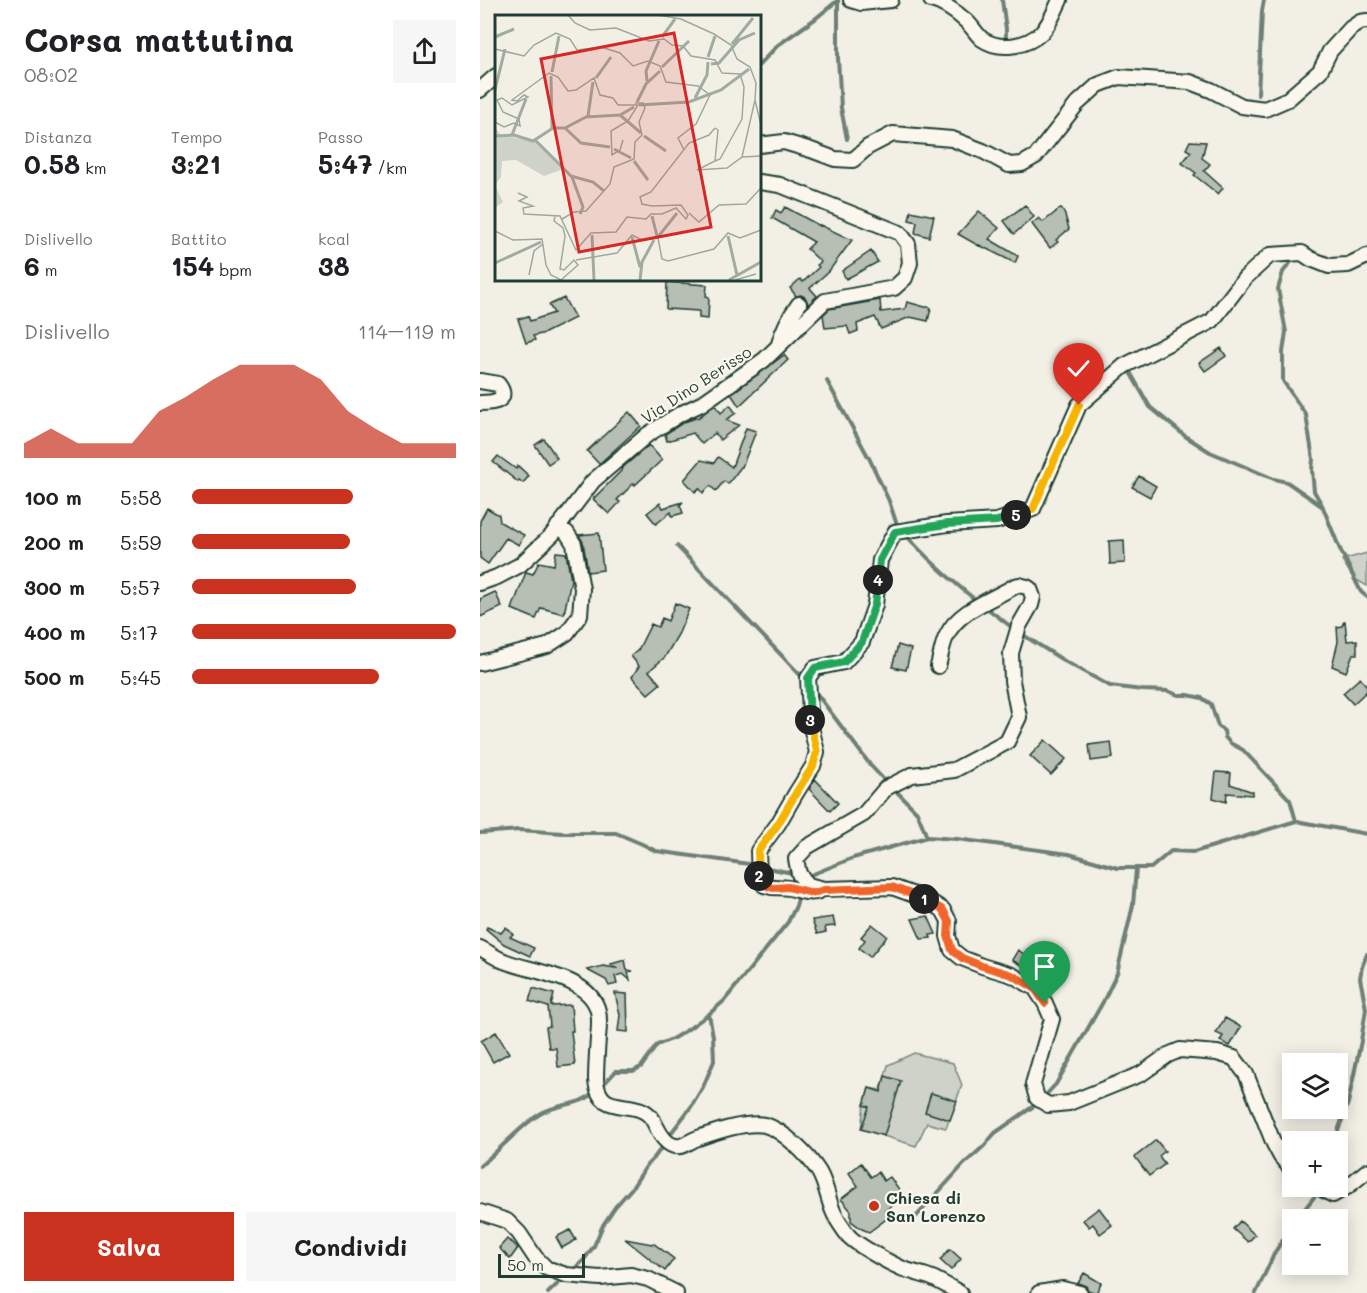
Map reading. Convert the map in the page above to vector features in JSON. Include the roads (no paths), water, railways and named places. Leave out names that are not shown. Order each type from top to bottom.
[{"type":"street","points":[[851,0],[861,3],[891,0]]},
{"type":"street","points":[[931,0],[942,3],[966,21],[982,39],[1000,46],[1011,46],[1026,41],[1043,31],[1060,0]]},
{"type":"street","points":[[760,145],[784,142],[835,159],[853,160],[868,147],[892,134],[952,139],[1009,165],[1022,164],[1036,156],[1077,104],[1098,85],[1119,77],[1190,82],[1242,105],[1265,109],[1288,99],[1320,71],[1330,51],[1351,28],[1360,22],[1367,21]]},
{"type":"street","points":[[480,90],[495,77]]},
{"type":"street","name":"Via Dino Berisso","points":[[480,583],[498,577],[520,565],[552,535],[592,481],[647,435],[701,404],[764,360],[825,301],[894,288],[905,278],[910,263],[908,244],[900,233],[780,185],[760,182]]},
{"type":"street","points":[[1282,1158],[1245,1074],[1234,1058],[1226,1055],[1180,1050],[1168,1055],[1141,1074],[1069,1103],[1048,1105],[1037,1098],[1033,1084],[1052,1019],[1035,988],[1012,975],[962,958],[952,950],[948,936],[949,921],[943,910],[928,900],[892,887],[824,890],[813,893],[788,887],[773,888],[764,885],[759,876],[758,851],[778,824],[813,766],[817,752],[810,727],[808,678],[815,668],[844,662],[862,642],[875,604],[880,560],[895,532],[947,524],[997,521],[1033,509],[1079,405],[1124,366],[1212,321],[1245,278],[1270,255],[1302,253],[1329,266],[1348,265],[1367,256]]},
{"type":"street","points":[[779,346],[782,332],[799,304]]},
{"type":"street","points":[[480,381],[498,384],[502,390],[501,397],[496,402],[482,409]]},
{"type":"street","points":[[480,663],[547,646],[567,633],[580,615],[582,589],[574,544],[567,533],[558,526]]},
{"type":"street","points":[[824,890],[808,885],[799,874],[796,859],[807,847],[864,814],[886,788],[912,775],[954,770],[1007,742],[1019,717],[1012,681],[1011,653],[1019,626],[1033,601],[1030,590],[1023,585],[1015,586],[971,609],[955,623],[947,634],[938,666]]},
{"type":"street","points":[[480,948],[504,961],[534,969],[588,992],[598,1010],[599,1020],[596,1088],[606,1101],[614,1105],[641,1109],[651,1116],[661,1135],[673,1145],[680,1146],[720,1131],[747,1125],[765,1125],[780,1133],[803,1152],[820,1174],[833,1212],[849,1238],[899,1267],[930,1277],[960,1293]]},
{"type":"street","points":[[1348,1186],[1367,1171]]},
{"type":"street","points":[[480,1212],[507,1221],[546,1268],[566,1275],[600,1278],[631,1275],[648,1279],[676,1293]]},
{"type":"street","points":[[1040,1293],[1063,1289],[1080,1293]]},
{"type":"waterway","points":[[838,0],[841,108],[847,139]]},
{"type":"waterway","points":[[760,64],[778,45],[838,0]]},
{"type":"waterway","points":[[1002,0],[1006,40]]},
{"type":"waterway","points":[[1258,95],[1264,0]]},
{"type":"waterway","points":[[1294,258],[1283,272],[1278,289],[1286,332],[1283,381],[1306,415],[1313,459],[1314,491],[1361,592],[1367,597]]},
{"type":"waterway","points":[[1127,367],[1150,407],[1185,436],[1210,452],[1274,479],[1287,482],[1323,507]]},
{"type":"waterway","points":[[827,381],[870,460],[900,528]]},
{"type":"waterway","points":[[905,534],[940,570],[978,602]]},
{"type":"waterway","points":[[677,546],[805,680]]},
{"type":"waterway","points":[[984,606],[1014,629]]},
{"type":"waterway","points":[[1020,633],[1110,686],[1168,691],[1178,695],[1202,698],[1211,704],[1218,726],[1224,731],[1225,737],[1230,743],[1243,750],[1290,800],[1296,821]]},
{"type":"waterway","points":[[814,690],[871,766],[887,783]]},
{"type":"waterway","points":[[893,788],[917,812],[927,837]]},
{"type":"waterway","points":[[804,875],[808,876],[853,858],[927,837],[1069,854],[1118,868],[1151,868],[1171,851],[1194,852],[1296,821],[1367,834]]},
{"type":"waterway","points":[[480,833],[519,830],[616,833],[656,851],[756,865]]},
{"type":"waterway","points":[[763,867],[797,874]]},
{"type":"waterway","points":[[1043,1098],[1056,1084],[1117,973],[1133,905],[1136,868]]},
{"type":"waterway","points":[[601,1087],[616,1071],[633,1071],[641,1067],[657,1045],[687,1030],[724,1001],[788,922],[799,895]]},
{"type":"waterway","points":[[1338,1131],[1348,1103],[1361,1041],[1366,1009],[1360,978],[1367,954]]},
{"type":"waterway","points":[[668,1137],[691,1107],[714,1061],[709,1014]]},
{"type":"waterway","points":[[480,1166],[524,1125],[540,1114],[575,1103],[595,1092]]},
{"type":"waterway","points":[[914,1219],[995,1133],[1038,1103]]},
{"type":"waterway","points":[[571,1272],[594,1246],[603,1225],[615,1207],[664,1144]]},
{"type":"waterway","points":[[1305,1209],[1314,1197]]},
{"type":"waterway","points":[[1256,1293],[1282,1241]]},
{"type":"waterway","points":[[548,1293],[565,1277]]},
{"type":"place","name":"Chiesa di San Lorenzo","points":[[874,1206]]}]
